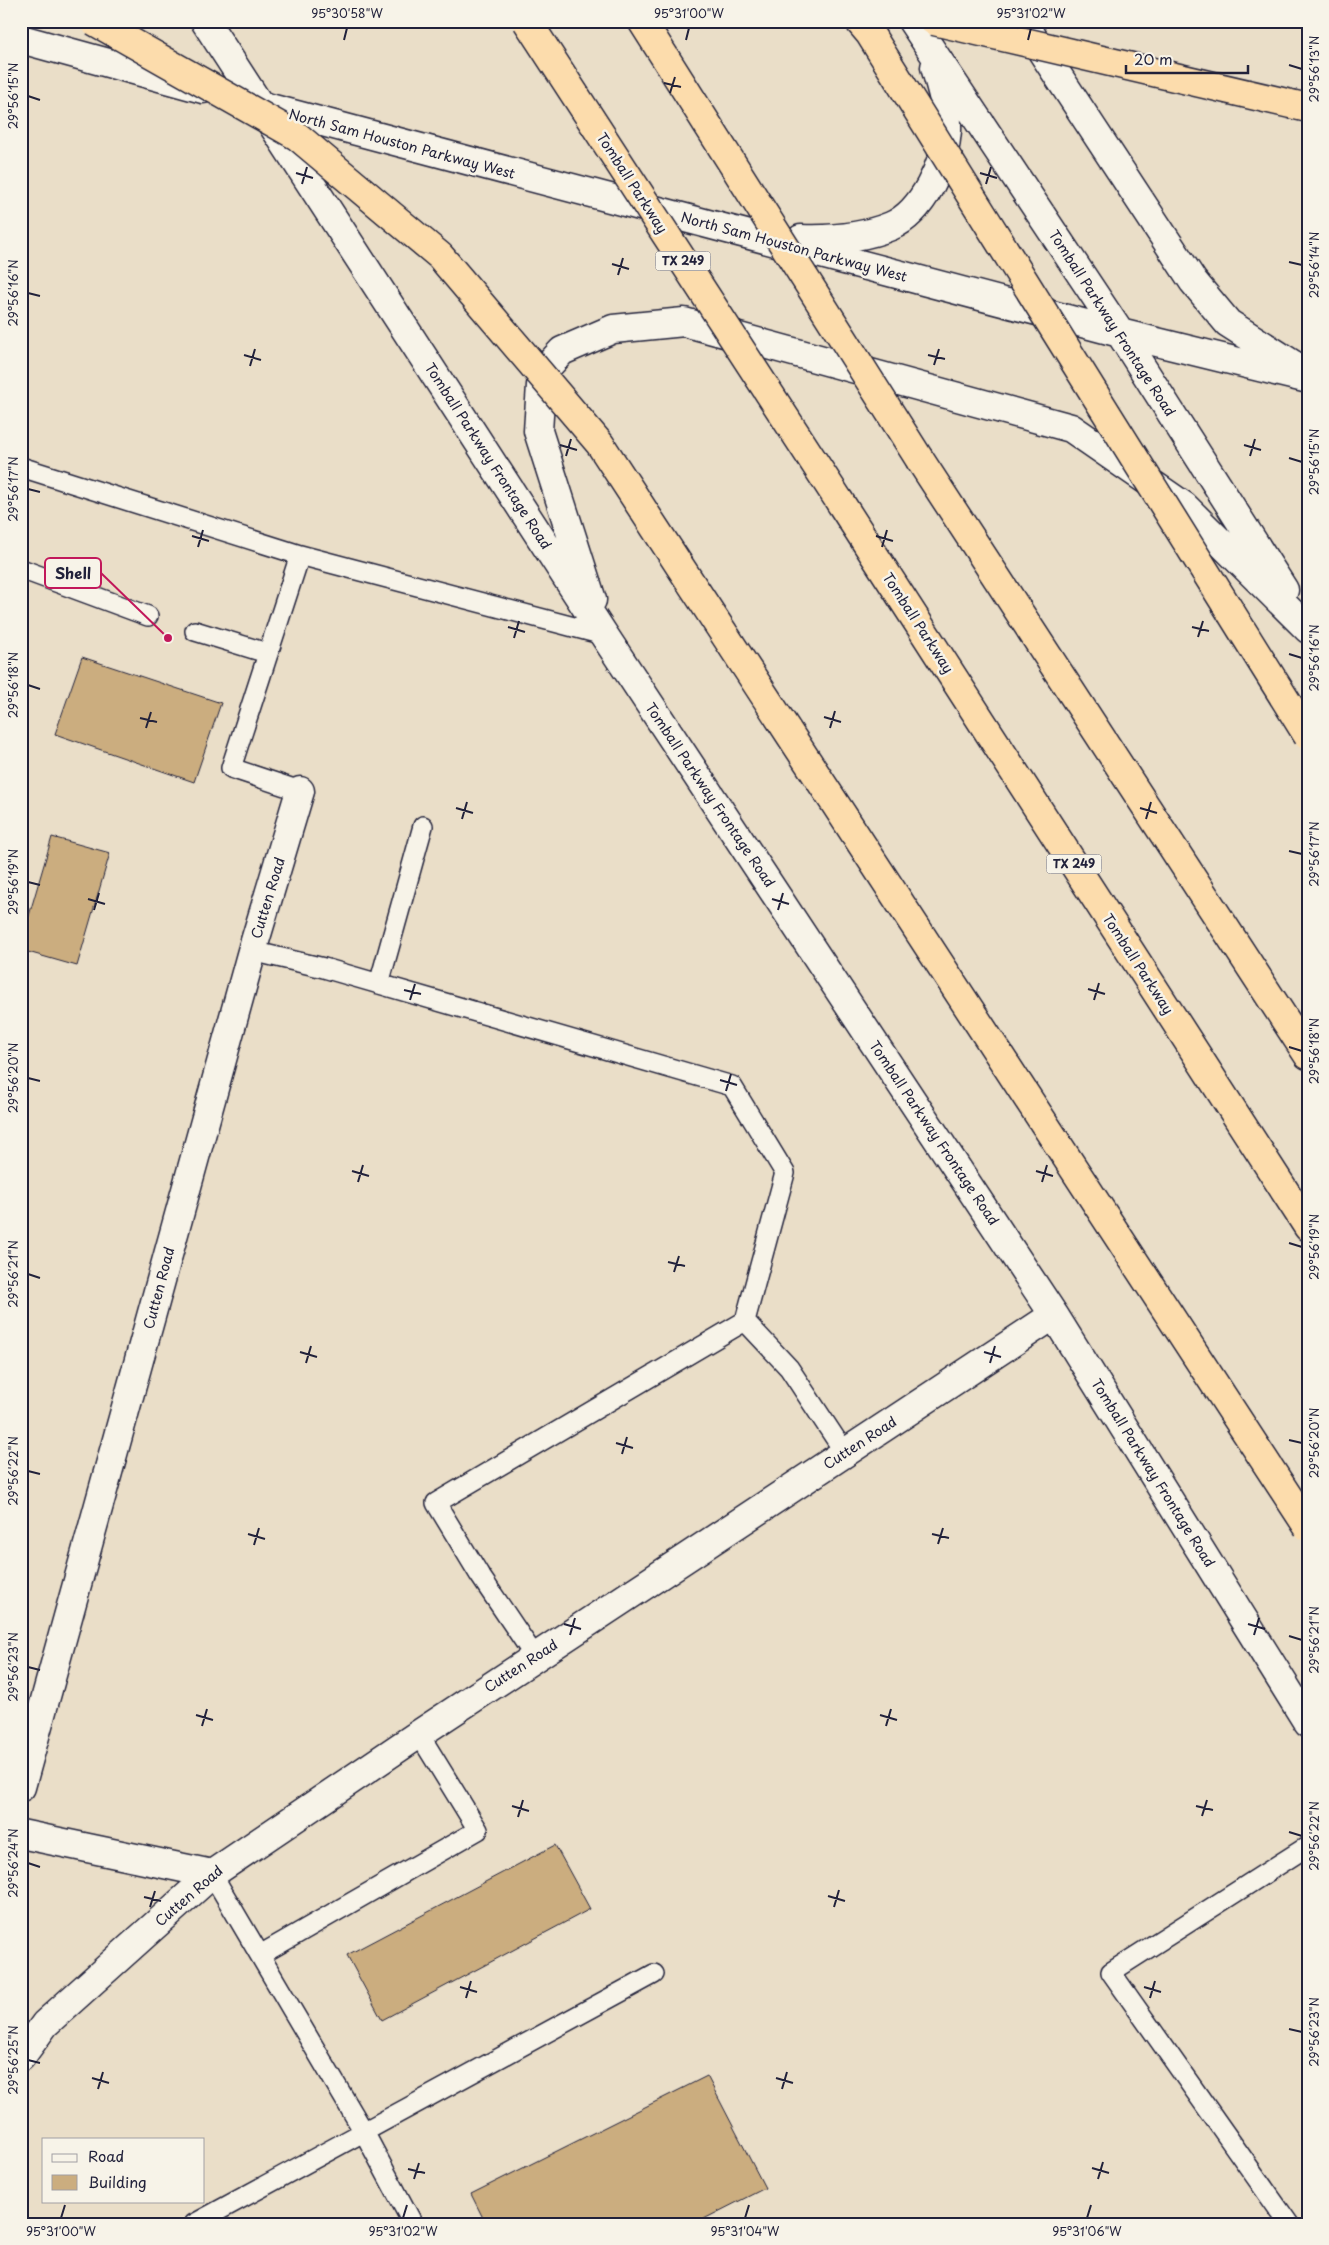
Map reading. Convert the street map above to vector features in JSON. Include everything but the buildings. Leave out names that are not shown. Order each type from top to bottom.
[{"type":"highway","points":[[94,21],[298,136],[440,256],[600,444],[1308,1527]]},
{"type":"highway","name":"Tomball Parkway","points":[[527,21],[1308,1227]]},
{"type":"highway","points":[[642,21],[920,460],[1308,1055]]},
{"type":"highway","points":[[859,21],[875,43],[1308,736]]},
{"type":"highway","points":[[931,33],[1308,108]]},
{"type":"main road","name":"Tomball Parkway Frontage Road","points":[[206,21],[604,635],[1054,1315],[1308,1723]]},
{"type":"main road","name":"Tomball Parkway Frontage Road","points":[[912,21],[931,33],[1308,628]]},
{"type":"main road","points":[[1022,21],[1193,281],[1228,323],[1308,374]]},
{"type":"main road","points":[[762,238],[827,240],[864,235],[892,226],[913,212],[932,183],[940,163],[947,131],[942,88],[931,33]]},
{"type":"main road","name":"North Sam Houston Parkway West","points":[[21,39],[260,106],[1120,332],[1308,379]]},
{"type":"main road","points":[[604,635],[538,431],[541,385],[548,366],[562,351],[613,329],[684,322],[1071,428],[1184,506],[1308,628]]},
{"type":"main road","name":"Cutten Road","points":[[21,1787],[252,951],[300,791]]},
{"type":"main road","name":"Cutten Road","points":[[21,2057],[45,2024],[212,1874],[419,1734],[1054,1315]]},
{"type":"main road","points":[[21,1834],[212,1874]]},
{"type":"lane","points":[[21,467],[300,555],[604,635]]},
{"type":"lane","points":[[300,555],[231,768],[300,791]]},
{"type":"lane","points":[[21,569],[148,616]]},
{"type":"lane","points":[[196,631],[267,653]]},
{"type":"lane","points":[[379,984],[423,826]]},
{"type":"lane","points":[[252,951],[379,984],[732,1086],[785,1173],[745,1320],[436,1503],[479,1574],[535,1657]]},
{"type":"lane","points":[[745,1320],[790,1368],[845,1453]]},
{"type":"lane","points":[[260,1955],[478,1830],[419,1734]]},
{"type":"lane","points":[[1289,2224],[1111,1972],[1308,1846]]},
{"type":"lane","points":[[212,1874],[364,2132],[413,2224]]},
{"type":"lane","points":[[194,2224],[654,1974]]},
{"type":"place","name":"Shell","points":[[168,638]]}]
